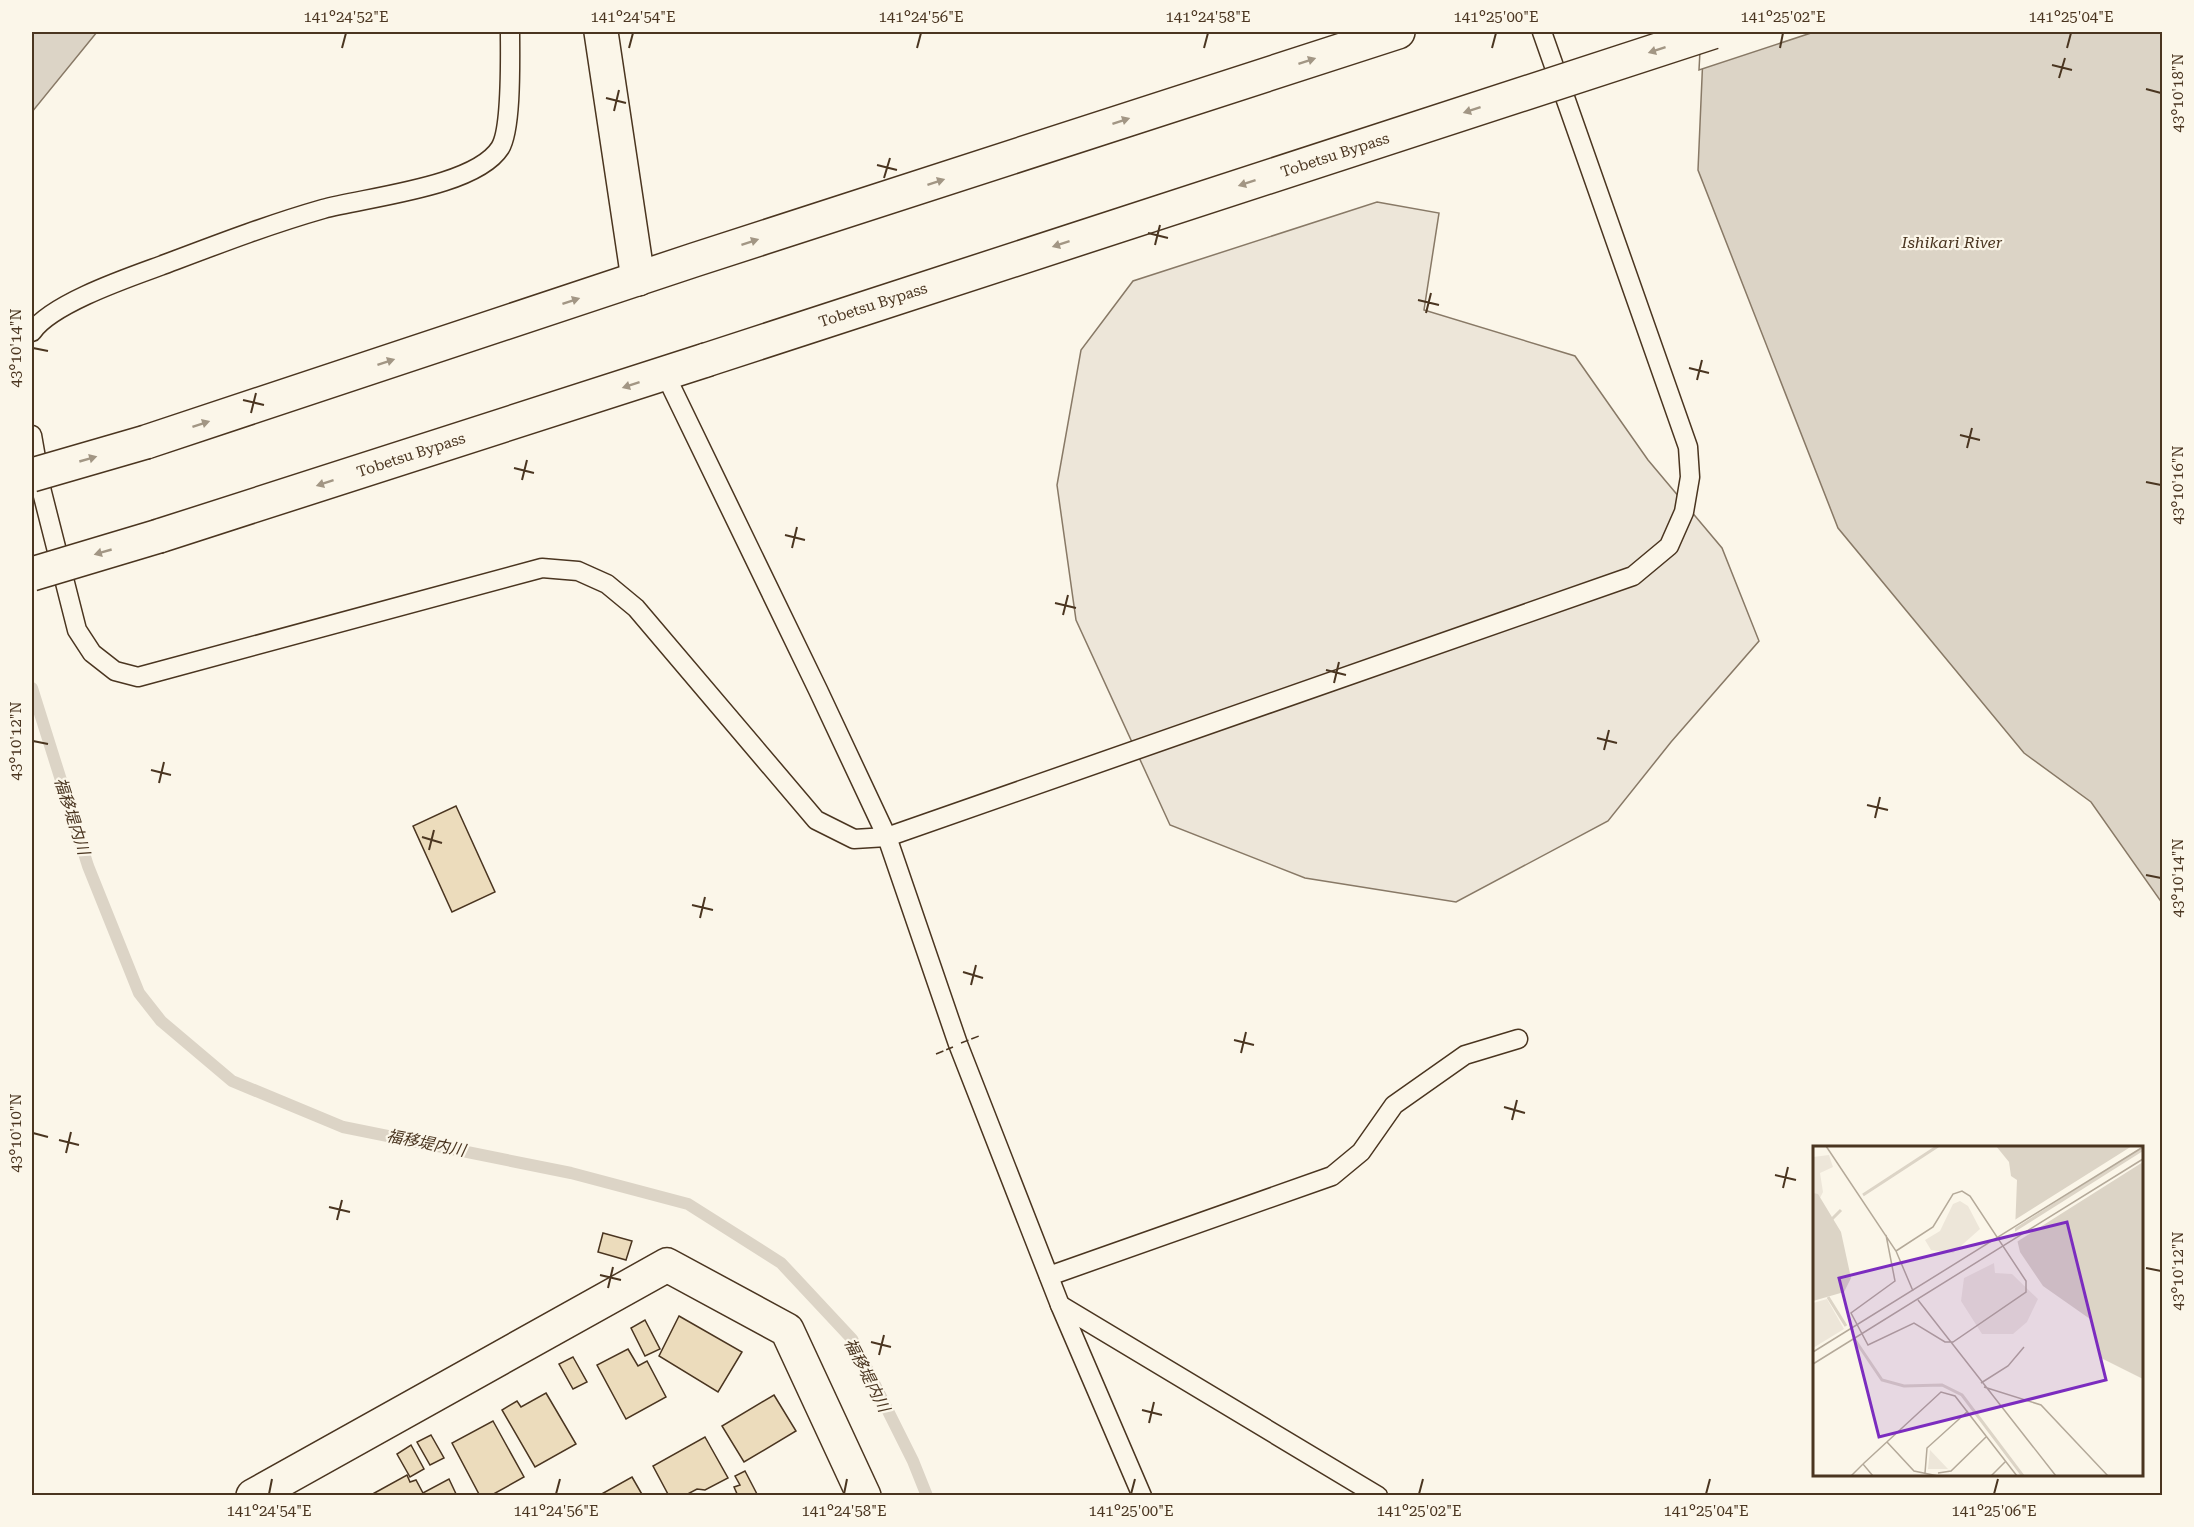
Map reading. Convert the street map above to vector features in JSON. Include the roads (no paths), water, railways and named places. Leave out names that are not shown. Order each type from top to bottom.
[{"type":"main road","points":[[601,32],[638,279]]},
{"type":"main road","points":[[32,475],[146,442],[694,260],[1398,32]]},
{"type":"main road","name":"Tobetsu Bypass","points":[[32,573],[159,536],[665,374],[1713,32]]},
{"type":"main road","points":[[253,1496],[668,1265],[787,1330],[864,1496]]},
{"type":"lane","points":[[32,332],[50,315],[102,288],[223,242],[323,209],[419,187],[474,170],[492,158],[506,138],[510,32]]},
{"type":"lane","points":[[32,435],[42,492],[77,630],[92,653],[115,671],[138,677],[542,568],[578,571],[608,584],[636,608],[816,820],[854,838],[886,837],[1633,576],[1669,546],[1684,512],[1690,477],[1688,447],[1542,32]]},
{"type":"lane","points":[[665,374],[818,690],[886,837],[958,1044],[1060,1305],[1142,1496]]},
{"type":"lane","points":[[1049,1276],[1332,1176],[1361,1152],[1394,1105],[1465,1055],[1518,1040]]},
{"type":"lane","points":[[1060,1305],[1378,1496]]},
{"type":"water","points":[[32,32],[97,32],[32,112]]},
{"type":"water","name":"Ishikari River","points":[[1704,32],[2162,32],[2162,903],[2091,802],[2024,753],[1838,528],[1698,170]]},
{"type":"waterway","name":"福移堤内川","points":[[32,688],[88,866],[139,993],[161,1021],[232,1081],[343,1127],[571,1173],[688,1204],[781,1263],[852,1339],[913,1461],[927,1496]]}]
